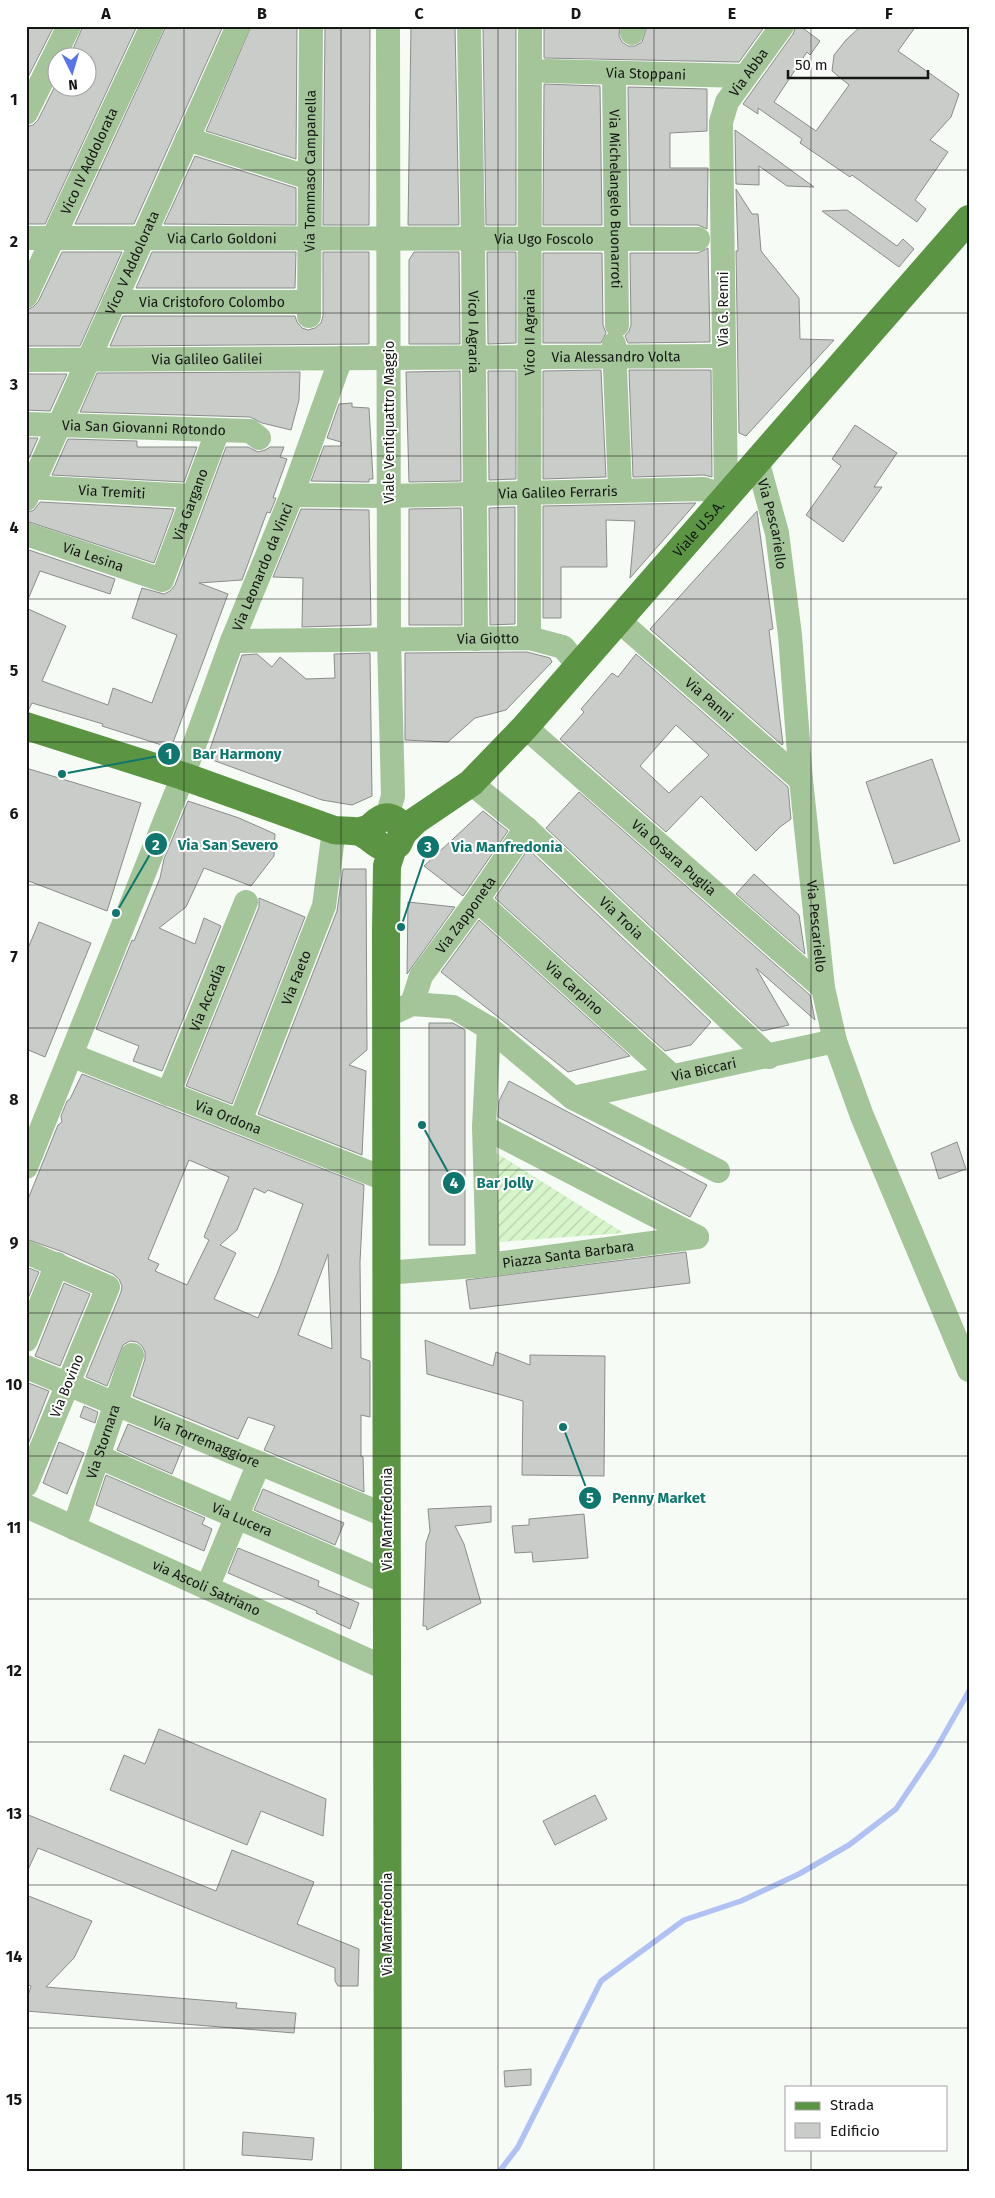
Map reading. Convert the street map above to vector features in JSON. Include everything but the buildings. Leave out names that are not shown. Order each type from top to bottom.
[{"type":"main road","name":"Viale U.S.A.","points":[[382,834],[471,783],[525,727],[969,219]]},
{"type":"main road","points":[[26,726],[183,776],[382,834]]},
{"type":"main road","name":"Via Manfredonia","points":[[382,834],[386,1016],[388,2172]]},
{"type":"street","points":[[26,113],[69,26]]},
{"type":"street","name":"Vico IV Addolorata","points":[[26,296],[152,26]]},
{"type":"street","name":"Vico V Addolorata","points":[[28,491],[60,426],[88,359],[238,26]]},
{"type":"street","name":"Via Tommaso Campanella","points":[[309,309],[311,26]]},
{"type":"street","name":"Viale Ventiquattro Maggio","points":[[382,834],[393,796],[388,496],[388,26]]},
{"type":"street","name":"Vico I Agraria","points":[[468,26],[473,239],[476,639]]},
{"type":"street","name":"Vico II Agraria","points":[[529,638],[528,239],[530,26]]},
{"type":"street","name":"Via Abba","points":[[721,122],[727,102],[782,26]]},
{"type":"street","name":"Via Stoppani","points":[[546,71],[745,76]]},
{"type":"street","name":"Via Michelangelo Buonarroti","points":[[614,73],[617,239],[615,342],[620,490]]},
{"type":"street","name":"Via G. Renni","points":[[721,122],[726,497]]},
{"type":"street","points":[[187,139],[310,178]]},
{"type":"street","name":"Via Carlo Goldoni","points":[[26,238],[389,239]]},
{"type":"street","name":"Via Ugo Foscolo","points":[[389,239],[698,239]]},
{"type":"street","name":"Via Cristoforo Colombo","points":[[114,302],[309,309]]},
{"type":"street","name":"Via Alessandro Volta","points":[[389,357],[529,357],[615,342],[723,356]]},
{"type":"street","name":"Via Galileo Galilei","points":[[26,360],[389,357]]},
{"type":"street","name":"Via Leonardo da Vinci","points":[[26,1167],[183,776],[232,641],[292,496],[341,358]]},
{"type":"street","name":"Via San Giovanni Rotondo","points":[[26,424],[250,431],[259,438]]},
{"type":"street","name":"Via Gargano","points":[[162,580],[218,430]]},
{"type":"street","name":"Via Pescariello","points":[[758,460],[778,542],[790,634],[801,780],[823,988],[835,1041],[862,1116],[969,1370]]},
{"type":"street","name":"Via Galileo Ferraris","points":[[292,496],[388,496],[704,489],[726,497]]},
{"type":"street","name":"Via Tremiti","points":[[28,491],[192,496]]},
{"type":"street","name":"Via Lesina","points":[[26,534],[162,580]]},
{"type":"street","name":"Via Panni","points":[[618,620],[801,780]]},
{"type":"street","name":"Via Giotto","points":[[232,641],[529,638],[563,647],[578,665]]},
{"type":"street","name":"Via Orsara Puglia","points":[[525,727],[823,988]]},
{"type":"street","name":"Via Troia","points":[[471,783],[526,828],[769,1057]]},
{"type":"street","name":"Via Zapponeta","points":[[412,1004],[421,976],[477,900],[526,828]]},
{"type":"street","name":"Via Faeto","points":[[240,1121],[324,906],[382,834]]},
{"type":"street","name":"Via Carpino","points":[[477,900],[672,1076]]},
{"type":"street","name":"Via Accadia","points":[[168,1094],[246,902]]},
{"type":"street","points":[[386,1016],[412,1004],[452,1007],[489,1028],[573,1098],[718,1171]]},
{"type":"street","name":"Piazza Santa Barbara","points":[[484,1127],[697,1237],[488,1265],[484,1127],[489,1028]]},
{"type":"street","name":"Via Biccari","points":[[573,1098],[769,1057],[835,1041]]},
{"type":"street","name":"Via Ordona","points":[[71,1055],[385,1179]]},
{"type":"street","points":[[26,1252],[57,1264],[26,1340]]},
{"type":"street","name":"Via Bovino","points":[[26,1485],[108,1287],[57,1264]]},
{"type":"street","points":[[385,1273],[488,1265]]},
{"type":"street","name":"Via Stornara","points":[[74,1528],[132,1355]]},
{"type":"street","name":"Via Torremaggiore","points":[[26,1367],[387,1516]]},
{"type":"street","name":"Via Lucera","points":[[99,1457],[386,1582]]},
{"type":"street","points":[[207,1588],[259,1464]]},
{"type":"street","name":"via Ascoli Satriano","points":[[26,1506],[386,1668]]},
{"type":"green space","points":[[495,1152],[624,1233],[498,1242]]},
{"type":"waterway","points":[[499,2172],[518,2147],[601,1981],[684,1920],[741,1901],[799,1874],[849,1845],[896,1809],[933,1754],[969,1691]]},
{"type":"place","name":"Bar Harmony","points":[[62,774]]},
{"type":"place","name":"Via San Severo","points":[[116,913]]},
{"type":"place","name":"Via Manfredonia","points":[[401,927]]},
{"type":"place","name":"Bar Jolly","points":[[422,1125]]},
{"type":"place","name":"Penny Market","points":[[563,1427]]}]
